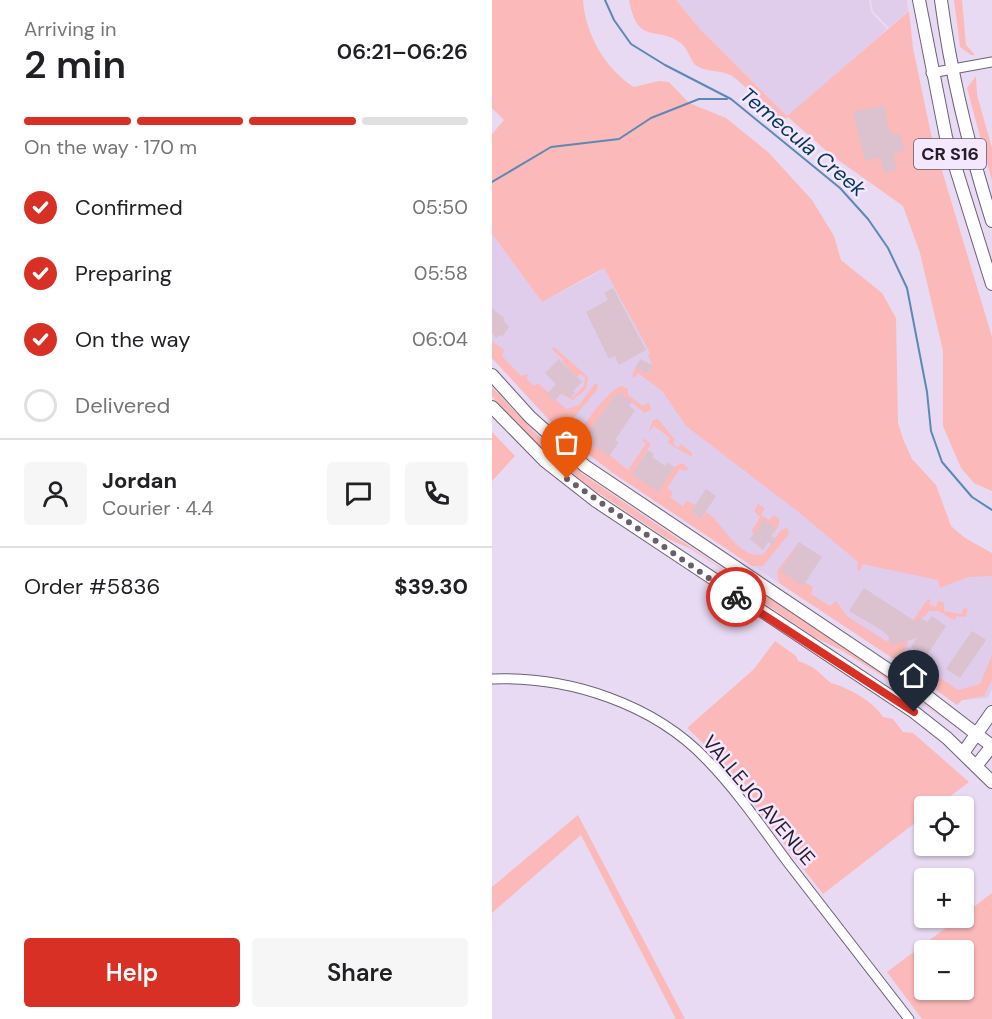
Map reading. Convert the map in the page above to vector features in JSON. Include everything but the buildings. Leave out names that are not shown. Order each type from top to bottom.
[{"type":"main road","name":"CR S16","points":[[919,0],[931,73],[956,175],[977,231],[992,284]]},
{"type":"main road","name":"CR S16","points":[[941,0],[952,70],[971,152],[992,221]]},
{"type":"main road","points":[[492,375],[530,417],[585,466],[923,693],[977,733],[992,746],[976,766]]},
{"type":"main road","points":[[492,407],[545,461],[596,501],[881,689],[946,737],[992,782]]},
{"type":"main road","points":[[963,753],[992,712]]},
{"type":"street","points":[[931,73],[992,62]]},
{"type":"street","name":"VALLEJO AVENUE","points":[[492,679],[535,679],[579,688],[619,702],[680,735],[707,760],[738,797],[909,1019]]},
{"type":"shaded area","points":[[492,0],[583,0],[588,25],[598,49],[624,79],[634,87],[659,81],[669,82],[689,103],[726,118],[768,152],[812,200],[834,236],[841,260],[882,293],[896,318],[898,423],[903,439],[912,459],[936,485],[951,526],[965,538],[992,553],[992,576],[968,577],[940,588],[938,580],[862,564],[860,571],[857,569],[858,562],[801,514],[686,426],[662,391],[638,373],[634,378],[632,376],[635,368],[648,374],[652,365],[648,355],[650,353],[604,268],[542,302],[492,234],[492,134],[504,120],[492,108]]},
{"type":"shaded area","points":[[629,0],[676,0],[701,30],[787,116],[909,11],[913,48],[931,134],[992,337],[992,491],[974,483],[961,468],[943,426],[943,351],[920,253],[903,206],[831,155],[788,117],[783,121],[776,119],[736,79],[721,72],[697,66],[682,44],[673,38],[643,30],[633,15]]},
{"type":"shaded area","points":[[676,0],[869,0],[871,12],[887,29],[788,117],[701,30]]},
{"type":"shaded area","points":[[871,0],[907,0],[908,11],[889,28],[873,11]]},
{"type":"shaded area","points":[[954,0],[962,0],[966,45],[975,55],[971,55],[960,47]]},
{"type":"shaded area","points":[[976,76],[977,95],[992,148],[992,181],[967,88]]},
{"type":"shaded area","points":[[492,234],[542,302],[597,273],[607,264],[647,333],[992,555],[992,689],[988,698],[962,700],[957,705],[897,661],[613,473],[554,426],[492,358]]},
{"type":"shaded area","points":[[492,341],[504,350],[502,356],[521,376],[528,374],[527,379],[534,386],[538,383],[566,409],[579,405],[595,383],[598,385],[597,390],[565,428],[558,429],[492,358]]},
{"type":"shaded area","points":[[554,347],[588,377],[586,389],[573,400],[561,394],[563,392],[572,398],[584,386],[585,378],[581,374],[577,377],[552,349]]},
{"type":"shaded area","points":[[622,386],[628,389],[628,395],[643,406],[649,402],[651,409],[645,413],[618,393],[584,440],[611,456],[628,470],[646,444],[642,440],[645,439],[651,444],[632,474],[657,491],[674,467],[682,463],[688,468],[686,471],[680,469],[667,488],[673,492],[670,497],[683,506],[687,501],[695,505],[691,511],[701,519],[706,512],[708,513],[747,552],[755,555],[764,554],[780,531],[787,527],[789,534],[763,566],[752,566],[613,473],[576,445],[581,431],[594,412],[609,394]]},
{"type":"shaded area","points":[[492,387],[543,441],[584,475],[748,586],[691,549],[666,538],[591,488],[538,445],[499,405],[492,396]]},
{"type":"shaded area","points":[[658,419],[675,440],[673,444],[678,448],[681,444],[692,453],[692,457],[668,443],[670,438],[654,426],[649,431],[653,420]]},
{"type":"shaded area","points":[[492,432],[515,456],[492,481]]},
{"type":"shaded area","points":[[758,504],[765,508],[761,515],[769,520],[774,515],[779,519],[779,525],[772,537],[776,528],[764,520],[754,534],[751,532],[760,517],[754,511]]},
{"type":"shaded area","points":[[799,542],[805,582],[813,587],[811,594],[830,606],[836,601],[848,617],[886,641],[901,637],[928,599],[931,600],[929,604],[936,607],[938,601],[944,602],[944,611],[961,614],[964,608],[968,609],[965,617],[957,616],[954,620],[938,611],[929,611],[923,618],[920,617],[906,637],[909,639],[904,651],[907,656],[958,690],[980,684],[992,655],[992,680],[984,696],[962,700],[957,705],[897,661],[779,583],[777,571]]},
{"type":"shaded area","points":[[754,596],[766,596],[892,680],[952,725],[892,682],[841,650],[814,637]]},
{"type":"shaded area","points":[[775,641],[796,656],[798,661],[813,668],[831,683],[860,696],[883,717],[893,719],[903,732],[913,733],[969,782],[951,796],[914,796],[914,824],[823,894],[715,754],[687,728],[754,669]]},
{"type":"shaded area","points":[[578,815],[685,1019],[676,1019],[581,835],[492,913],[492,887]]},
{"type":"shaded area","points":[[992,893],[992,1019],[922,1019],[887,972],[914,952],[914,1000],[974,1000],[974,940],[930,940],[946,928],[974,928],[974,907]]},
{"type":"waterway","name":"Temecula Creek","points":[[605,0],[614,20],[631,44],[665,65],[731,99],[840,188],[868,219],[888,248],[907,288],[927,392],[931,431],[942,462],[972,497],[992,510]]},
{"type":"waterway","points":[[492,182],[551,147],[619,139],[651,118],[699,99],[727,99]]},
{"type":"way so far","points":[[567,479],[736,597]]},
{"type":"route","points":[[736,597],[914,712]]}]
